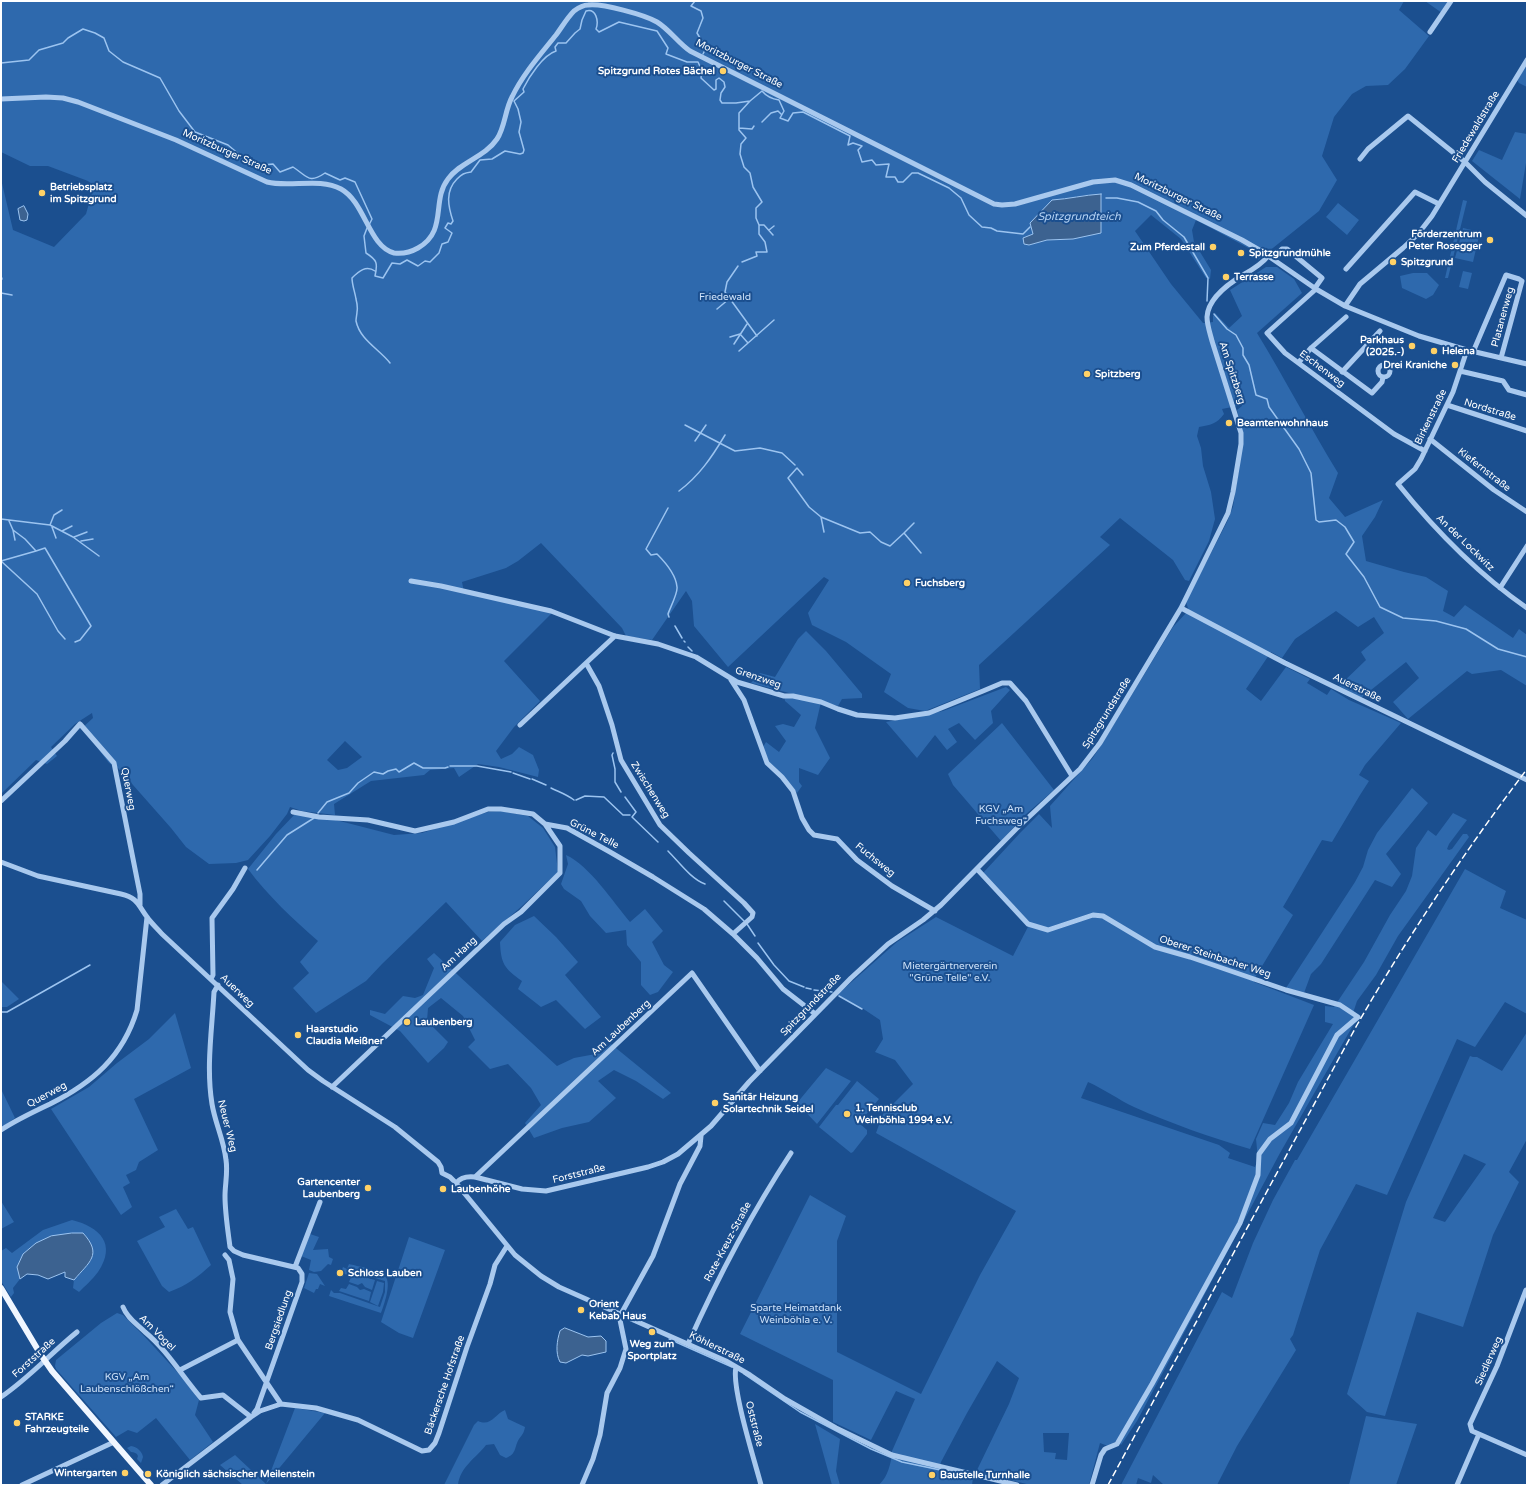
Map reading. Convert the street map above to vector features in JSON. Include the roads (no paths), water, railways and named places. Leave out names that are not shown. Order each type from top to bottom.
[{"type":"main road","points":[[1,1288],[45,1361],[148,1484]]},
{"type":"street","points":[[1430,32],[1451,1]]},
{"type":"street","name":"Moritzburger Straße","points":[[1,99],[46,97],[73,101],[171,138],[266,182],[279,184],[314,184],[338,188],[348,194],[353,200],[382,246],[393,252],[404,253],[412,251],[428,241],[436,227],[441,190],[448,178],[494,142],[500,133],[509,102],[526,72],[574,11],[581,6],[594,5],[632,13],[651,19],[663,27],[690,51],[994,204],[1014,204],[1094,182],[1119,181],[1131,185],[1163,202],[1223,230],[1270,258],[1315,289],[1345,306],[1419,336],[1470,351],[1527,364]]},
{"type":"street","name":"Friedewaldstraße","points":[[1345,306],[1360,284],[1391,259],[1418,234],[1439,204],[1527,60]]},
{"type":"street","points":[[1360,159],[1368,149],[1408,116],[1465,162],[1485,182],[1527,216]]},
{"type":"street","points":[[1346,269],[1415,192],[1439,204]]},
{"type":"street","name":"Am Spitzberg","points":[[1180,608],[1228,513],[1241,444],[1241,433],[1235,410],[1208,328],[1208,311],[1215,298],[1227,286],[1282,249],[1287,249],[1322,278],[1315,289]]},
{"type":"street","name":"Birkenstraße","points":[[1398,484],[1415,469],[1421,459],[1453,392],[1460,371],[1506,275],[1522,281]]},
{"type":"street","name":"Platanenweg","points":[[1501,358],[1522,281]]},
{"type":"street","name":"Eschenweg","points":[[1315,289],[1267,333],[1285,353],[1394,434],[1424,451]]},
{"type":"street","points":[[1298,362],[1311,348],[1346,317]]},
{"type":"street","points":[[1342,372],[1380,331]]},
{"type":"street","points":[[1311,348],[1372,393],[1382,382],[1383,377]]},
{"type":"street","points":[[1460,371],[1503,381],[1509,390],[1527,394]]},
{"type":"street","name":"Nordstraße","points":[[1447,405],[1527,431]]},
{"type":"street","name":"Kiefernstraße","points":[[1430,439],[1494,490],[1527,512]]},
{"type":"street","name":"An der Lockwitz","points":[[1398,484],[1444,537],[1500,588],[1527,608]]},
{"type":"street","points":[[1500,588],[1527,546]]},
{"type":"street","name":"Grenzweg","points":[[412,581],[441,586],[551,611],[615,636],[658,644],[696,657],[737,682],[784,696],[793,696],[821,702],[838,709],[857,714],[895,718],[929,713],[984,692],[1002,683],[1010,683],[1030,708],[1072,776]]},
{"type":"street","name":"Spitzgrundstraße","points":[[621,1314],[653,1256],[680,1184],[700,1146],[701,1136],[814,1014],[874,956],[894,939],[935,911],[1016,829],[1087,761],[1100,744],[1180,608]]},
{"type":"street","name":"Auerstraße","points":[[1180,608],[1286,663],[1527,780]]},
{"type":"street","points":[[520,725],[615,636]]},
{"type":"street","name":"Zwischenweg","points":[[586,663],[599,686],[612,725],[621,760],[660,825],[744,902],[753,913],[752,917],[733,934]]},
{"type":"street","name":"Fuchsweg","points":[[730,678],[744,700],[767,763],[782,777],[793,791],[802,818],[809,830],[814,834],[837,839],[857,860],[892,886],[935,911]]},
{"type":"street","name":"Querweg","points":[[1,800],[65,741],[80,724],[114,763],[140,894],[140,905]]},
{"type":"street","name":"Grüne Telle","points":[[293,812],[319,817],[368,820],[415,831],[454,822],[488,809],[501,809],[533,814],[545,824],[567,828],[653,876],[704,909],[733,934],[757,958],[783,989],[814,1014]]},
{"type":"street","name":"Am Hang","points":[[332,1087],[504,924],[521,912],[560,873],[560,846],[545,824]]},
{"type":"street","points":[[1,862],[38,876],[129,896],[140,905]]},
{"type":"street","points":[[211,979],[213,975],[212,918],[233,889],[245,868]]},
{"type":"street","name":"Oberer Steinbacher Weg","points":[[977,869],[1028,924],[1048,930],[1093,915],[1103,916],[1155,947],[1190,957],[1286,990],[1340,1005],[1358,1017],[1337,1035],[1291,1123],[1270,1139],[1259,1154],[1258,1175],[1240,1223],[1160,1371],[1117,1444],[1105,1449],[1101,1455],[1092,1485]]},
{"type":"street","name":"Auerweg","points":[[140,905],[146,917],[177,949],[218,985],[308,1070],[395,1128],[438,1162],[442,1173]]},
{"type":"street","name":"Querweg","points":[[1,1130],[77,1088],[99,1072],[111,1060],[130,1029],[137,1010],[146,917]]},
{"type":"street","name":"Am Laubenberg","points":[[475,1177],[692,973],[760,1071]]},
{"type":"street","name":"Neuer Weg","points":[[218,985],[214,992],[209,1074],[212,1105],[227,1162],[225,1197],[230,1247],[234,1252],[243,1255],[295,1267]]},
{"type":"street","name":"Forststraße","points":[[475,1177],[522,1189],[534,1191],[553,1190],[653,1166],[678,1154],[701,1136]]},
{"type":"street","name":"Rote-Kreuz-Straße","points":[[688,1344],[732,1251],[755,1209],[791,1153]]},
{"type":"street","name":"Köhlerstraße","points":[[442,1173],[450,1177],[456,1183],[507,1246],[524,1263],[560,1287],[736,1367],[785,1399],[829,1424],[892,1455],[1017,1485]]},
{"type":"street","points":[[456,1183],[464,1177],[475,1177]]},
{"type":"street","points":[[295,1267],[320,1202]]},
{"type":"street","name":"Bäckersche Hofstraße","points":[[162,1485],[251,1417],[260,1411],[281,1404],[316,1408],[351,1417],[422,1451],[428,1450],[435,1443],[439,1433],[467,1347],[490,1284],[495,1265],[507,1246]]},
{"type":"street","points":[[225,1255],[229,1260],[233,1279],[230,1312],[238,1340],[267,1381],[281,1404]]},
{"type":"street","name":"Bergsiedlung","points":[[267,1381],[302,1282],[302,1272],[295,1267]]},
{"type":"street","name":"Siedlerweg","points":[[1479,1434],[1472,1431],[1470,1424],[1497,1366],[1526,1290]]},
{"type":"street","name":"Am Vogel","points":[[123,1307],[126,1315],[158,1344],[201,1398],[223,1395],[251,1417]]},
{"type":"street","points":[[582,1485],[597,1447],[607,1393],[620,1368],[626,1349],[620,1320],[621,1314]]},
{"type":"street","name":"Forststraße","points":[[1,1397],[20,1384],[55,1350],[77,1332]]},
{"type":"street","points":[[180,1370],[238,1340]]},
{"type":"street","name":"Oststraße","points":[[736,1367],[734,1374],[740,1403],[761,1485]]},
{"type":"street","points":[[251,1417],[257,1410],[267,1381]]},
{"type":"street","points":[[1457,1485],[1479,1434],[1527,1455]]},
{"type":"street","points":[[22,1485],[114,1442]]},
{"type":"water","name":"Spitzgrundteich","points":[[1101,194],[1101,233],[1073,239],[1047,240],[1029,245],[1024,244],[1023,238],[1033,234],[1030,223],[1052,200]]},
{"type":"water","points":[[24,206],[28,214],[27,220],[24,221],[20,220],[18,209]]},
{"type":"water","points":[[83,1233],[92,1247],[93,1253],[89,1263],[74,1280],[65,1277],[65,1272],[48,1279],[38,1275],[27,1274],[20,1279],[17,1267],[23,1254],[36,1243],[51,1236]]},
{"type":"water","points":[[565,1328],[588,1337],[601,1336],[606,1341],[606,1352],[588,1356],[582,1355],[566,1363],[560,1362],[557,1355],[557,1342],[560,1331]]},
{"type":"waterway","points":[[695,1],[691,6],[701,11],[703,18],[697,33],[706,48],[703,54]]},
{"type":"waterway","points":[[367,228],[364,236],[366,253],[376,262],[375,276],[383,278],[392,263],[400,264],[407,260],[418,266],[425,261],[430,262],[439,253],[442,244],[448,242],[452,233],[445,228],[448,223],[451,224],[453,221],[449,204],[449,194],[453,184],[462,175],[471,172],[480,160],[492,159],[505,151],[520,154],[523,153],[524,150],[519,132],[521,122],[518,109],[514,101],[524,92],[523,89],[541,62],[551,53],[556,51],[555,47],[558,43],[566,43],[580,29],[586,11],[592,11],[596,16],[596,29],[599,32],[619,22],[657,31],[668,48],[666,54],[687,62],[698,62],[702,71],[701,78],[714,90],[716,89],[716,80],[719,78],[724,82],[725,87],[721,93],[720,100],[722,103],[750,101],[762,91],[766,95],[779,100],[784,111],[780,118],[788,121],[793,113],[803,112],[850,136],[848,145],[853,143],[862,146],[858,150],[862,162],[872,160],[876,165],[889,164],[886,177],[895,177],[898,182],[903,182],[912,173],[918,173],[949,188],[961,198],[969,215],[982,227],[991,228],[997,231],[1023,234],[1030,227]]},
{"type":"waterway","points":[[1,63],[29,60],[39,50],[63,43],[68,38],[83,29],[95,33],[104,38],[109,51],[123,62],[160,78],[179,111],[195,132],[228,145],[253,166],[273,164],[280,172],[293,167],[305,176],[312,179],[325,173],[340,180],[345,178],[355,182],[372,219],[369,225]]},
{"type":"waterway","points":[[742,262],[757,256],[756,252],[767,252],[765,242],[759,234],[759,225],[756,218],[756,208],[762,202],[753,187],[750,173],[744,167],[740,154],[741,144],[746,138],[739,130],[739,113],[750,101]]},
{"type":"waterway","points":[[762,122],[771,113],[778,111],[781,114]]},
{"type":"waterway","points":[[739,128],[752,129],[754,126]]},
{"type":"waterway","points":[[1106,198],[1117,198],[1138,202],[1156,211],[1163,220],[1184,237],[1208,278],[1207,301]]},
{"type":"waterway","points":[[759,225],[764,225],[773,235]]},
{"type":"waterway","points":[[769,230],[774,226]]},
{"type":"waterway","points":[[738,266],[727,282],[725,292],[757,336]]},
{"type":"waterway","points":[[375,271],[372,269],[366,269],[360,271],[352,278],[357,305],[356,321],[361,334],[390,363]]},
{"type":"waterway","points":[[1,293],[12,295]]},
{"type":"waterway","points":[[717,309],[729,299]]},
{"type":"waterway","points":[[1214,314],[1227,329],[1236,335],[1243,348],[1243,355],[1249,365],[1256,395],[1267,399],[1269,407],[1299,449],[1311,473],[1316,520],[1319,522],[1336,520],[1345,527],[1354,542],[1346,554],[1364,577],[1380,607],[1403,618],[1436,621],[1466,629],[1498,649],[1527,657]]},
{"type":"waterway","points":[[739,351],[774,320]]},
{"type":"waterway","points":[[734,344],[747,324]]},
{"type":"waterway","points":[[730,337],[740,334],[748,343]]},
{"type":"waterway","points":[[685,425],[735,451],[760,448],[782,453],[795,465]]},
{"type":"waterway","points":[[695,441],[706,425]]},
{"type":"waterway","points":[[679,491],[705,466],[725,435]]},
{"type":"waterway","points":[[803,475],[797,468],[788,478],[809,507],[821,517],[860,533],[870,532],[881,542],[890,546],[904,533],[921,553]]},
{"type":"waterway","points":[[668,508],[646,549],[651,555],[657,554],[675,577],[677,590],[668,614],[669,617]]},
{"type":"waterway","points":[[50,525],[54,515],[62,510]]},
{"type":"waterway","points":[[821,517],[824,532]]},
{"type":"waterway","points":[[1,519],[50,525],[73,537],[99,556]]},
{"type":"waterway","points":[[9,521],[15,540]]},
{"type":"waterway","points":[[904,533],[914,523]]},
{"type":"waterway","points":[[62,531],[72,526]]},
{"type":"waterway","points":[[52,527],[56,538]]},
{"type":"waterway","points":[[13,530],[25,539],[36,551],[45,548],[91,626],[80,640],[75,642]]},
{"type":"waterway","points":[[74,537],[87,532]]},
{"type":"waterway","points":[[81,541],[93,539]]},
{"type":"waterway","points":[[36,551],[1,561],[37,594],[58,631],[65,639]]},
{"type":"waterway","points":[[675,626],[682,638]]},
{"type":"waterway","points":[[688,647],[692,651]]},
{"type":"waterway","points":[[613,753],[615,782],[621,792]]},
{"type":"waterway","points":[[318,813],[327,802],[349,793],[358,783],[374,772],[383,774],[396,769],[399,772],[414,763],[423,768],[448,767]]},
{"type":"waterway","points":[[450,766],[477,766],[511,772]]},
{"type":"waterway","points":[[513,773],[530,779]]},
{"type":"waterway","points":[[532,779],[546,785]]},
{"type":"waterway","points":[[551,788],[574,800]]},
{"type":"waterway","points":[[576,800],[585,796],[604,797],[623,815],[630,815]]},
{"type":"waterway","points":[[625,797],[636,812],[632,817],[658,842]]},
{"type":"waterway","points":[[257,870],[287,835],[314,818]]},
{"type":"waterway","points":[[668,851],[690,874],[705,884]]},
{"type":"waterway","points":[[724,901],[744,921]]},
{"type":"waterway","points":[[747,924],[755,936]]},
{"type":"waterway","points":[[758,943],[774,965],[789,981],[804,987]]},
{"type":"waterway","points":[[1,1012],[7,1012],[90,965]]},
{"type":"waterway","points":[[806,988],[811,989]]},
{"type":"waterway","points":[[814,990],[832,992]]},
{"type":"waterway","points":[[839,996],[862,1009]]},
{"type":"waterway","points":[[669,1339],[732,1367]]},
{"type":"waterway","points":[[744,1374],[800,1412],[871,1449],[902,1462],[974,1477]]},
{"type":"railway","points":[[1108,1485],[1376,992],[1438,894],[1481,831],[1527,769]]},
{"type":"place","name":"Spitzgrund Rotes Bächel","points":[[723,71]]},
{"type":"place","name":"Betriebsplatz im Spitzgrund","points":[[42,193]]},
{"type":"place","name":"Förderzentrum Peter Rosegger","points":[[1490,240]]},
{"type":"place","name":"Zum Pferdestall","points":[[1213,247]]},
{"type":"place","name":"Spitzgrundmühle","points":[[1241,253]]},
{"type":"place","name":"Spitzgrund","points":[[1393,262]]},
{"type":"place","name":"Terrasse","points":[[1226,277]]},
{"type":"place","name":"Parkhaus (2025.-)","points":[[1412,346]]},
{"type":"place","name":"Helena","points":[[1434,351]]},
{"type":"place","name":"Drei Kraniche","points":[[1455,365]]},
{"type":"place","name":"Spitzberg","points":[[1087,374]]},
{"type":"place","name":"Beamtenwohnhaus","points":[[1229,423]]},
{"type":"place","name":"Fuchsberg","points":[[907,583]]},
{"type":"place","name":"Laubenberg","points":[[407,1022]]},
{"type":"place","name":"Haarstudio Claudia Meißner","points":[[298,1035]]},
{"type":"place","name":"Sanitär Heizung Solartechnik Seidel","points":[[715,1103]]},
{"type":"place","name":"1. Tennisclub Weinböhla 1994 e.V.","points":[[847,1114]]},
{"type":"place","name":"Gartencenter Laubenberg","points":[[368,1188]]},
{"type":"place","name":"Laubenhöhe","points":[[443,1189]]},
{"type":"place","name":"Schloss Lauben","points":[[340,1273]]},
{"type":"place","name":"Orient Kebab Haus","points":[[581,1310]]},
{"type":"place","name":"Weg zum Sportplatz","points":[[652,1332]]},
{"type":"place","name":"STARKE Fahrzeugteile","points":[[17,1423]]},
{"type":"place","name":"Wintergarten","points":[[125,1473]]},
{"type":"place","name":"Königlich sächsischer Meilenstein","points":[[148,1474]]},
{"type":"place","name":"Baustelle Turnhalle","points":[[932,1475]]},
{"type":"park label","name":"Friedewald","points":[[725,297]]},
{"type":"park label","name":"KGV „Am Fuchsweg“","points":[[1001,814]]},
{"type":"park label","name":"Mietergärtnerverein \"Grüne Telle\" e.V.","points":[[950,972]]},
{"type":"park label","name":"Sparte Heimatdank Weinböhla e. V.","points":[[796,1314]]},
{"type":"park label","name":"KGV „Am Laubenschlößchen“","points":[[127,1382]]}]
